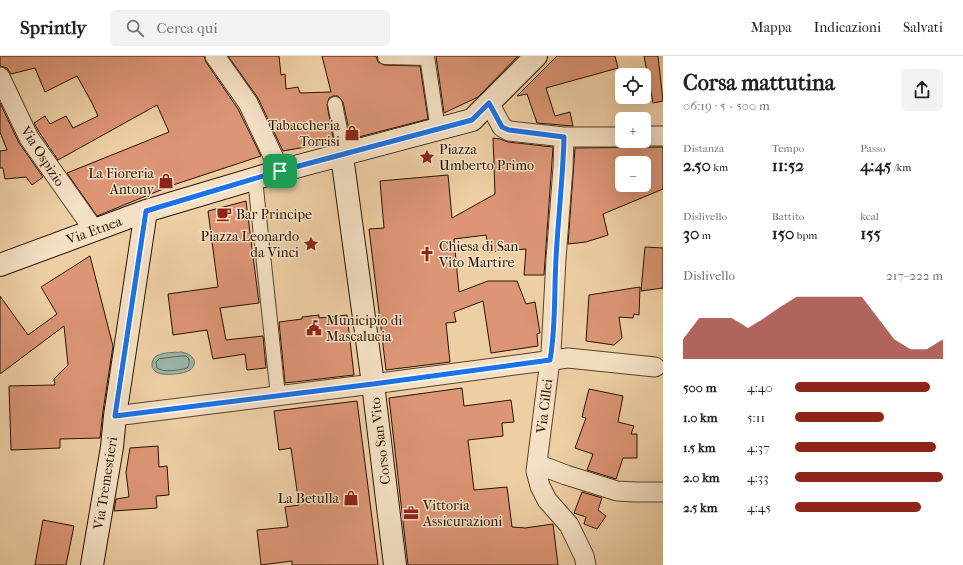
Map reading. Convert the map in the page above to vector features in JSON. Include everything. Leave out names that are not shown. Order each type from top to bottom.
[{"type":"main road","name":"Via Etnea","points":[[0,265],[146,211],[280,171],[472,120],[536,56]]},
{"type":"main road","name":"Corso San Vito","points":[[343,155],[395,565]]},
{"type":"main road","name":"Via Tremestieri","points":[[92,565],[112,447],[115,416],[146,211]]},
{"type":"street","points":[[215,56],[248,103],[280,171]]},
{"type":"street","points":[[384,56],[427,57],[438,130]]},
{"type":"street","name":"Via Ospizio","points":[[0,77],[29,138],[94,230]]},
{"type":"street","points":[[489,103],[502,127],[509,130],[564,137],[615,137]]},
{"type":"street","points":[[335,104],[343,155]]},
{"type":"street","points":[[651,136],[663,136]]},
{"type":"street","name":"Via Cillei","points":[[564,137],[564,168],[556,259],[552,341],[536,471],[540,486],[547,500],[569,524],[584,556],[592,564]]},
{"type":"street","points":[[255,178],[278,396]]},
{"type":"street","points":[[115,416],[568,358],[655,367]]},
{"type":"street","points":[[537,464],[616,491],[663,492]]},
{"type":"water","points":[[181,352],[188,354],[193,358],[194,364],[190,370],[178,374],[162,374],[153,369],[152,363],[156,356],[164,353]]},
{"type":"building","points":[[0,56],[204,56],[206,62],[238,109],[261,156],[173,185],[97,216],[67,173],[169,132],[157,105],[58,160],[34,123],[45,116],[50,124],[66,116],[73,128],[98,116],[77,76],[45,92],[35,68],[11,74],[7,68],[0,66]]},
{"type":"building","points":[[228,56],[279,56],[281,75],[285,74],[286,89],[298,87],[300,93],[331,92],[322,56],[376,56],[378,62],[384,65],[420,66],[428,119],[351,139],[343,102],[338,96],[333,96],[329,98],[327,105],[334,142],[283,151],[258,98]]},
{"type":"building","points":[[436,56],[518,56],[478,97],[444,113]]},
{"type":"building","points":[[557,56],[615,56],[618,68],[546,88],[555,116],[570,112],[573,126],[537,123],[527,94],[517,96]]},
{"type":"building","points":[[644,56],[658,56],[663,101],[653,103],[651,93],[651,68],[646,68]]},
{"type":"building","points":[[0,103],[19,143],[43,177],[32,185],[26,177],[5,179],[3,168],[0,168],[0,151],[7,150],[0,132]]},
{"type":"building","points":[[493,138],[508,142],[553,147],[544,275],[524,275],[526,249],[489,252],[486,235],[454,239],[459,292],[488,281],[517,281],[526,304],[535,302],[540,333],[537,334],[538,346],[491,353],[483,301],[454,312],[456,322],[446,323],[450,362],[386,370],[369,229],[384,228],[380,181],[448,175],[452,218],[495,194]]},
{"type":"building","points":[[663,147],[663,189],[603,214],[608,235],[586,242],[568,244],[575,148]]},
{"type":"building","points":[[246,201],[259,303],[220,308],[226,340],[263,336],[266,368],[247,370],[245,354],[213,359],[207,330],[173,335],[168,294],[218,287],[208,211]]},
{"type":"building","points":[[645,247],[663,248],[663,288],[641,291]]},
{"type":"building","points":[[90,256],[113,346],[100,438],[60,439],[60,448],[11,450],[9,386],[55,385],[54,379],[68,365],[64,326],[0,374],[0,296],[28,335],[57,314],[41,287]]},
{"type":"building","points":[[640,287],[639,315],[634,314],[633,318],[619,317],[622,338],[614,345],[586,341],[589,295]]},
{"type":"building","points":[[319,315],[319,318],[347,315],[354,375],[285,383],[279,322]]},
{"type":"building","points":[[462,388],[464,406],[511,400],[514,422],[502,423],[503,436],[468,440],[474,490],[507,487],[512,527],[525,528],[553,524],[558,565],[408,565],[389,398]]},
{"type":"building","points":[[589,389],[623,396],[618,422],[634,426],[631,434],[637,434],[637,458],[623,458],[616,479],[587,470],[593,454],[575,448],[586,418],[582,417]]},
{"type":"building","points":[[357,401],[378,565],[292,565],[292,561],[261,565],[257,530],[288,527],[285,507],[299,505],[291,448],[279,450],[274,411]]},
{"type":"building","points":[[158,446],[159,467],[167,466],[169,495],[156,496],[157,508],[114,511],[116,499],[129,497],[126,472],[130,448]]},
{"type":"building","points":[[582,492],[602,498],[598,510],[606,516],[597,529],[584,524],[586,517],[574,513]]},
{"type":"building","points":[[43,520],[74,526],[66,565],[35,565]]},
{"type":"place","name":"Tabaccheria Torrisi","points":[[352,133]]},
{"type":"place","name":"Piazza Umberto Primo","points":[[427,157]]},
{"type":"place","name":"La Fioreria Antony","points":[[166,181]]},
{"type":"place","name":"Bar Principe","points":[[224,214]]},
{"type":"place","name":"Piazza Leonardo da Vinci","points":[[311,244]]},
{"type":"place","name":"Chiesa di San Vito Martire","points":[[427,254]]},
{"type":"place","name":"Municipio di Mascalucia","points":[[314,328]]},
{"type":"place","name":"La Betulla","points":[[351,498]]},
{"type":"place","name":"Vittoria Assicurazioni","points":[[411,513]]},
{"type":"route","points":[[489,103],[502,127],[509,130],[564,137],[564,168],[556,259],[550,360],[373,384],[115,416],[146,211],[280,171],[472,120],[489,103]]}]
